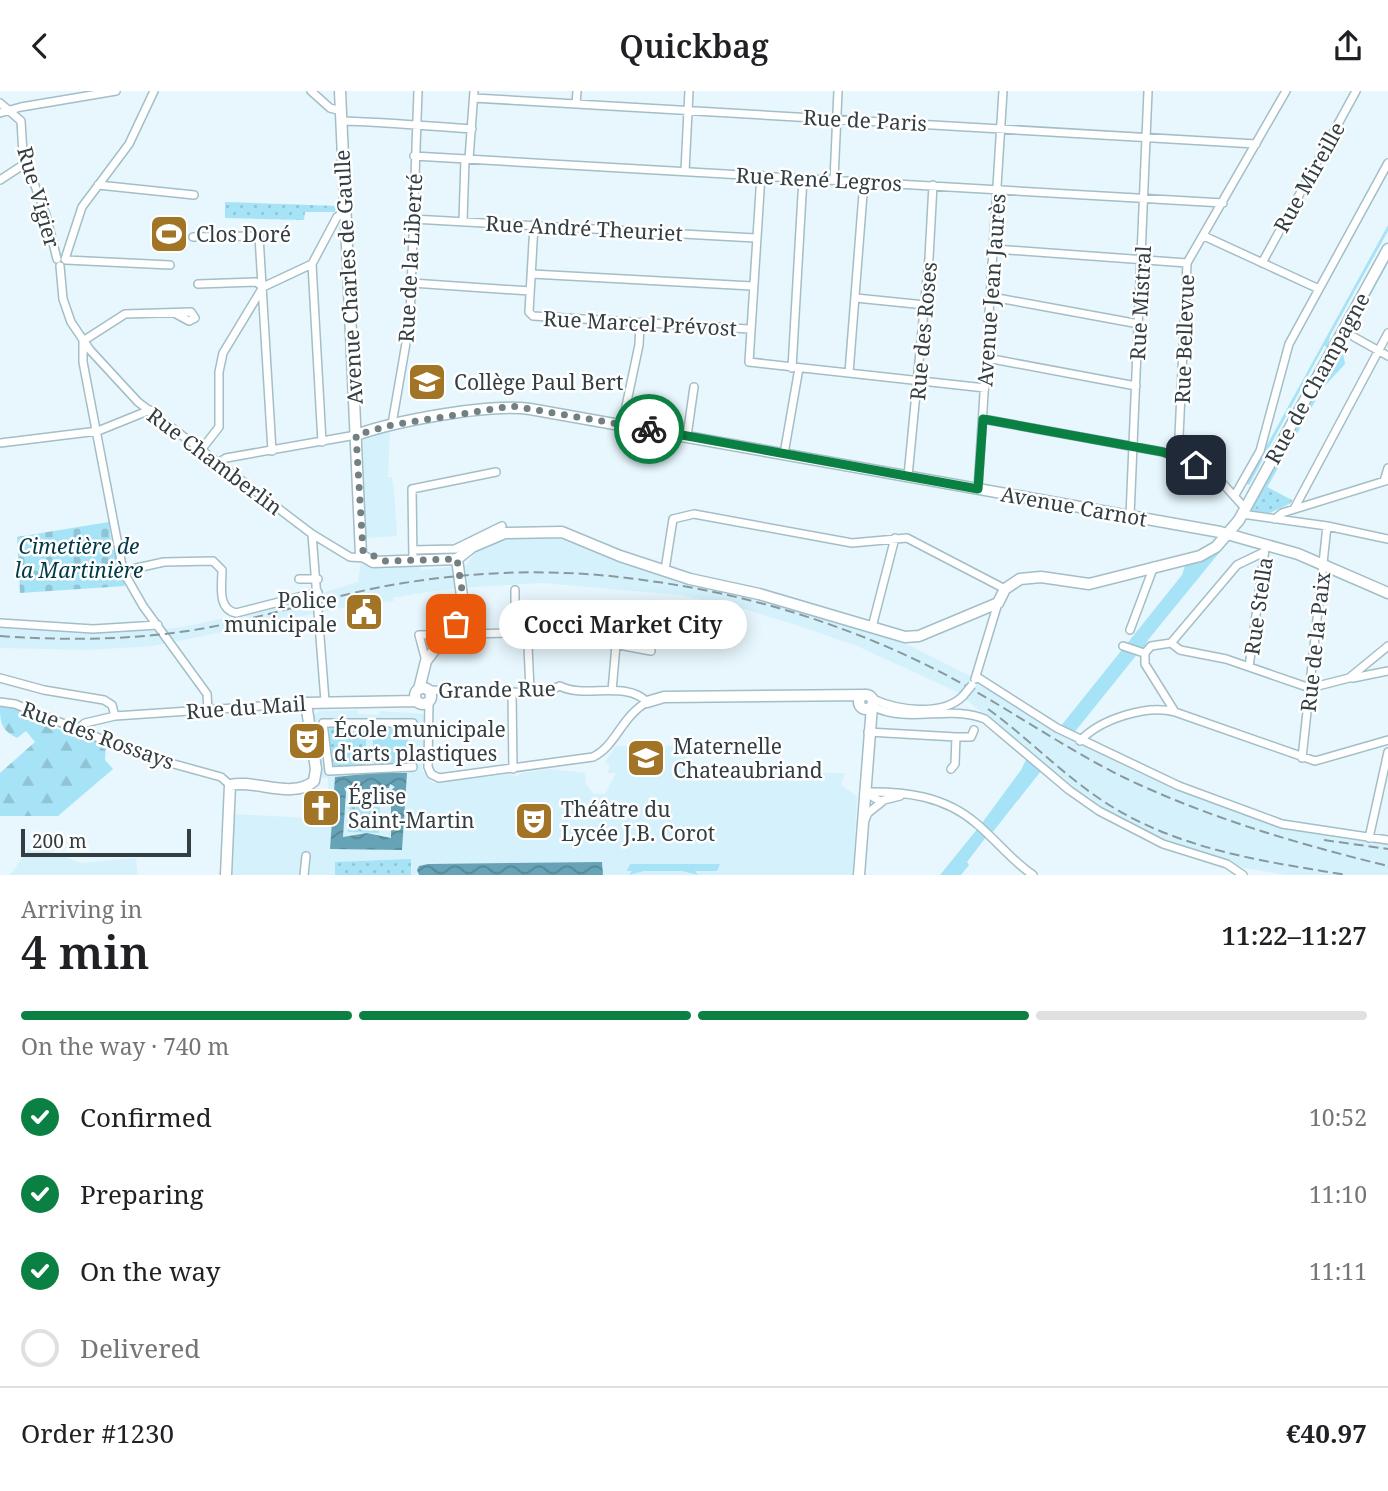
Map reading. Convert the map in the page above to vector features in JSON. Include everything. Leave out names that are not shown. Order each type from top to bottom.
[{"type":"street","points":[[58,91],[58,101]]},
{"type":"street","points":[[0,113],[116,91]]},
{"type":"street","points":[[154,91],[131,141],[82,207],[62,261],[170,265]]},
{"type":"street","points":[[312,91],[341,116],[416,125],[472,128]]},
{"type":"street","name":"Avenue Charles de Gaulle","points":[[340,91],[356,435],[370,556]]},
{"type":"street","name":"Rue de la Liberté","points":[[392,425],[407,346],[412,283],[418,91]]},
{"type":"street","points":[[532,101],[533,91]]},
{"type":"street","points":[[576,104],[577,91]]},
{"type":"street","points":[[685,171],[690,91]]},
{"type":"street","points":[[834,180],[838,91]]},
{"type":"street","name":"Avenue Jean Jaurès","points":[[978,489],[1003,91]]},
{"type":"street","name":"Rue Mistral","points":[[1130,516],[1148,91]]},
{"type":"street","points":[[995,249],[1187,263],[1286,91]]},
{"type":"street","name":"Rue Mireille","points":[[1262,263],[1356,91]]},
{"type":"street","points":[[463,221],[474,95]]},
{"type":"street","name":"Rue de Paris","points":[[474,95],[576,104],[1147,135],[1256,144]]},
{"type":"street","points":[[0,103],[11,111]]},
{"type":"street","name":"Rue Vigier","points":[[11,111],[21,121],[26,163],[62,261],[63,299],[83,341]]},
{"type":"street","name":"Rue René Legros","points":[[414,156],[1223,203]]},
{"type":"street","points":[[0,180],[26,163]]},
{"type":"street","points":[[1235,495],[1261,451],[1289,344],[1388,163]]},
{"type":"street","points":[[761,175],[748,362],[985,388]]},
{"type":"street","points":[[784,454],[796,368],[803,178]]},
{"type":"street","points":[[849,373],[863,181]]},
{"type":"street","points":[[98,185],[194,195]]},
{"type":"street","name":"Rue des Roses","points":[[908,476],[919,381],[933,185]]},
{"type":"street","points":[[322,442],[312,264],[337,216],[345,212]]},
{"type":"street","name":"Rue André Theuriet","points":[[413,219],[755,238]]},
{"type":"street","points":[[412,283],[530,291],[534,225]]},
{"type":"street","points":[[193,237],[259,236],[272,451]]},
{"type":"street","points":[[1204,236],[1319,289]]},
{"type":"street","name":"Rue de Champagne","points":[[1006,589],[1028,577],[1089,584],[1207,553],[1228,534],[1244,511],[1388,249]]},
{"type":"street","name":"Rue Bellevue","points":[[1178,458],[1187,263]]},
{"type":"street","points":[[201,450],[219,427],[221,359],[263,287],[312,264]]},
{"type":"street","points":[[532,274],[752,286]]},
{"type":"street","points":[[198,284],[256,282],[263,287]]},
{"type":"street","name":"Rue Marcel Prévost","points":[[530,291],[531,315],[749,329]]},
{"type":"street","points":[[992,297],[1139,324]]},
{"type":"street","points":[[856,298],[925,305]]},
{"type":"street","points":[[176,314],[125,314],[83,341],[83,362],[123,571],[136,595],[207,694],[208,710]]},
{"type":"street","points":[[622,425],[639,345],[640,323]]},
{"type":"street","points":[[1289,521],[1291,510],[1388,333]]},
{"type":"street","points":[[1354,337],[1388,356]]},
{"type":"street","name":"Rue Chamberlin","points":[[83,341],[132,397],[312,534],[350,557],[370,556]]},
{"type":"street","points":[[987,358],[1136,386]]},
{"type":"street","points":[[687,436],[694,387]]},
{"type":"street","name":"Avenue Carnot","points":[[218,463],[226,458],[322,442],[392,425],[512,406],[1228,534],[1324,565],[1388,593]]},
{"type":"street","points":[[0,443],[98,431],[150,410]]},
{"type":"street","points":[[983,419],[1178,458],[1215,475],[1235,495],[1244,511],[1388,540]]},
{"type":"street","points":[[1275,519],[1291,510],[1386,481],[1388,468]]},
{"type":"street","points":[[413,555],[412,489],[496,472]]},
{"type":"street","points":[[530,690],[529,638],[515,633],[419,635],[426,665],[428,767],[432,775],[442,778],[588,759],[598,755],[627,715],[647,702],[664,697],[831,696],[910,710],[952,704],[963,697],[976,677],[998,603],[1006,589],[907,538],[852,543],[694,514],[679,516],[673,521],[666,570]]},
{"type":"street","points":[[413,555],[455,549],[502,526]]},
{"type":"street","name":"Rue de la Paix","points":[[1302,758],[1327,526]]},
{"type":"street","points":[[370,556],[413,555],[457,559],[472,547],[505,533],[566,533],[620,556],[905,637],[915,637],[998,603]]},
{"type":"street","points":[[312,534],[318,579],[325,701]]},
{"type":"street","points":[[872,627],[895,538]]},
{"type":"street","points":[[1123,646],[1144,651],[1151,646],[1171,643],[1237,565],[1265,548]]},
{"type":"street","name":"Rue Stella","points":[[1249,667],[1265,548]]},
{"type":"street","points":[[426,665],[464,611],[457,559]]},
{"type":"street","points":[[123,571],[164,562],[213,561],[222,571],[223,604],[232,613],[318,592]]},
{"type":"street","points":[[1130,630],[1154,566]]},
{"type":"street","points":[[299,579],[318,579]]},
{"type":"street","points":[[515,590],[515,633]]},
{"type":"street","points":[[0,623],[93,629],[158,625]]},
{"type":"street","points":[[544,636],[581,638],[651,652]]},
{"type":"street","points":[[1171,643],[1180,650],[1226,659],[1310,688],[1388,671]]},
{"type":"street","points":[[612,691],[616,645]]},
{"type":"street","points":[[1349,678],[1388,646]]},
{"type":"street","points":[[1144,651],[1145,664],[1175,712]]},
{"type":"street","points":[[976,677],[1080,741],[1179,786],[1282,824],[1369,838],[1386,838]]},
{"type":"street","points":[[0,678],[44,690],[104,700],[112,705],[115,716]]},
{"type":"street","name":"Grande Rue","points":[[426,692],[546,693],[560,686],[570,691],[612,691],[641,696],[647,702]]},
{"type":"street","name":"Rue du Mail","points":[[78,729],[85,723],[115,716],[325,701],[423,703],[426,692]]},
{"type":"street","points":[[512,693],[513,769]]},
{"type":"street","name":"Rue des Rossays","points":[[0,702],[15,704],[141,755],[221,777],[230,785],[239,783],[300,788],[314,781],[316,769],[306,703]]},
{"type":"street","points":[[859,875],[868,732],[866,702]]},
{"type":"street","points":[[866,702],[901,715],[971,715],[985,719],[1069,790],[1099,811],[1163,844],[1241,873]]},
{"type":"street","points":[[1080,741],[1086,735],[1143,709],[1175,712],[1302,758],[1324,760],[1369,743],[1388,740]]},
{"type":"street","points":[[413,723],[323,723],[329,771],[413,767]]},
{"type":"street","points":[[868,732],[971,737],[974,730]]},
{"type":"street","points":[[951,769],[955,764],[956,737]]},
{"type":"street","points":[[1369,838],[1388,752]]},
{"type":"street","points":[[226,875],[230,785]]},
{"type":"street","points":[[864,792],[911,794],[938,801],[968,816],[1033,875]]},
{"type":"street","points":[[864,792],[875,800],[911,794]]},
{"type":"street","points":[[862,827],[869,813],[886,799]]},
{"type":"street","points":[[304,875],[306,856]]},
{"type":"shaded area","points":[[390,431],[388,477],[392,477],[394,489],[397,536],[366,538],[360,439]]},
{"type":"shaded area","points":[[565,535],[726,589],[852,624],[901,641],[974,678],[1072,740],[1141,774],[1285,828],[1388,845],[1388,875],[1287,875],[1244,868],[1163,840],[1086,799],[957,692],[857,646],[741,608],[680,595],[542,583],[458,588],[414,594],[393,598],[394,601],[352,606],[153,646],[88,650],[0,648],[0,626],[143,631],[183,627],[274,607],[358,582],[361,561],[420,563],[421,570],[467,565],[475,551],[506,536]]},
{"type":"shaded area","points":[[358,710],[359,714],[379,715],[379,711],[426,714],[422,770],[433,783],[508,774],[517,776],[521,773],[551,769],[585,773],[586,784],[594,794],[605,794],[616,773],[607,773],[610,765],[605,762],[616,746],[686,746],[686,772],[845,773],[841,785],[857,796],[853,875],[230,875],[233,814],[328,819],[328,778],[322,778],[313,716],[319,711]]},
{"type":"shaded area","points":[[32,844],[81,863],[136,858],[138,875],[10,875]]},
{"type":"green space","points":[[225,202],[338,206],[335,212],[305,212],[304,220],[225,218]]},
{"type":"green space","name":"Clos Doré","points":[[152,219],[188,222],[186,251],[150,247]]},
{"type":"green space","points":[[1388,225],[1388,231],[1330,336],[1328,347],[1324,346],[1249,485],[1246,483]]},
{"type":"green space","points":[[1388,255],[1388,263],[1342,348],[1345,364],[1322,389],[1254,511],[1251,510],[1333,363],[1330,360]]},
{"type":"green space","points":[[1267,487],[1292,500],[1291,503],[1270,513],[1254,511]]},
{"type":"green space","name":"Cimetière de la Martinière","points":[[109,522],[112,550],[117,549],[125,586],[20,593],[17,537]]},
{"type":"green space","points":[[1223,548],[1148,640],[1142,652],[1139,652],[1073,734],[1060,727],[1182,575],[1186,562]]},
{"type":"green space","points":[[0,703],[38,714],[36,720],[65,732],[69,726],[106,742],[105,760],[113,769],[58,816],[0,816],[0,773],[35,742],[26,731],[17,738],[4,728]]},
{"type":"green space","points":[[329,726],[366,726],[366,765],[332,768]]},
{"type":"green space","points":[[372,726],[411,726],[408,729],[407,758],[412,759],[410,763],[374,765]]},
{"type":"green space","points":[[1027,758],[1041,771],[992,833],[982,823]]},
{"type":"green space","points":[[350,801],[380,801],[379,833],[348,832]]},
{"type":"green space","points":[[978,828],[986,837],[967,862],[969,865],[961,875],[940,875]]},
{"type":"green space","points":[[411,859],[411,875],[335,875],[335,862]]},
{"type":"green space","points":[[630,864],[720,864],[717,871],[695,871],[698,875],[682,871],[644,871],[629,875],[632,871],[627,871]]},
{"type":"water","points":[[407,773],[402,850],[330,849],[335,777]],"holes":[[[390,784],[395,787],[391,790],[391,838],[367,833],[343,837],[344,787],[349,790],[389,788]]]},
{"type":"water","points":[[602,862],[603,875],[419,875],[417,870],[419,866],[428,864]]},
{"type":"tunnel","points":[[533,636],[544,636]]},
{"type":"railway","points":[[0,636],[53,639],[159,635],[236,622],[385,586],[468,575],[527,572],[585,574],[683,586],[761,603],[838,627],[948,676],[1080,754],[1125,778],[1189,806],[1254,829],[1388,866]]},
{"type":"railway","points":[[988,709],[1085,789],[1128,816],[1158,830],[1219,851],[1347,875]]},
{"type":"railway","points":[[1324,840],[1388,849]]},
{"type":"way so far","points":[[456,624],[464,611],[457,559],[452,557],[385,561],[363,551],[356,435],[392,425],[512,406],[649,429]]},
{"type":"place","name":"Clos Doré","points":[[169,234]]},
{"type":"place","name":"Collège Paul Bert","points":[[427,382]]},
{"type":"place","name":"Police municipale","points":[[364,612]]},
{"type":"place","name":"Cocci Market City","points":[[456,624]]},
{"type":"place","name":"École municipale d'arts plastiques","points":[[307,741]]},
{"type":"place","name":"Maternelle Chateaubriand","points":[[646,758]]},
{"type":"place","name":"Église Saint-Martin","points":[[321,808]]},
{"type":"place","name":"Théâtre du Lycée J.B. Corot","points":[[534,821]]},
{"type":"route","points":[[649,429],[978,489],[983,419],[1163,452],[1196,465]]}]
